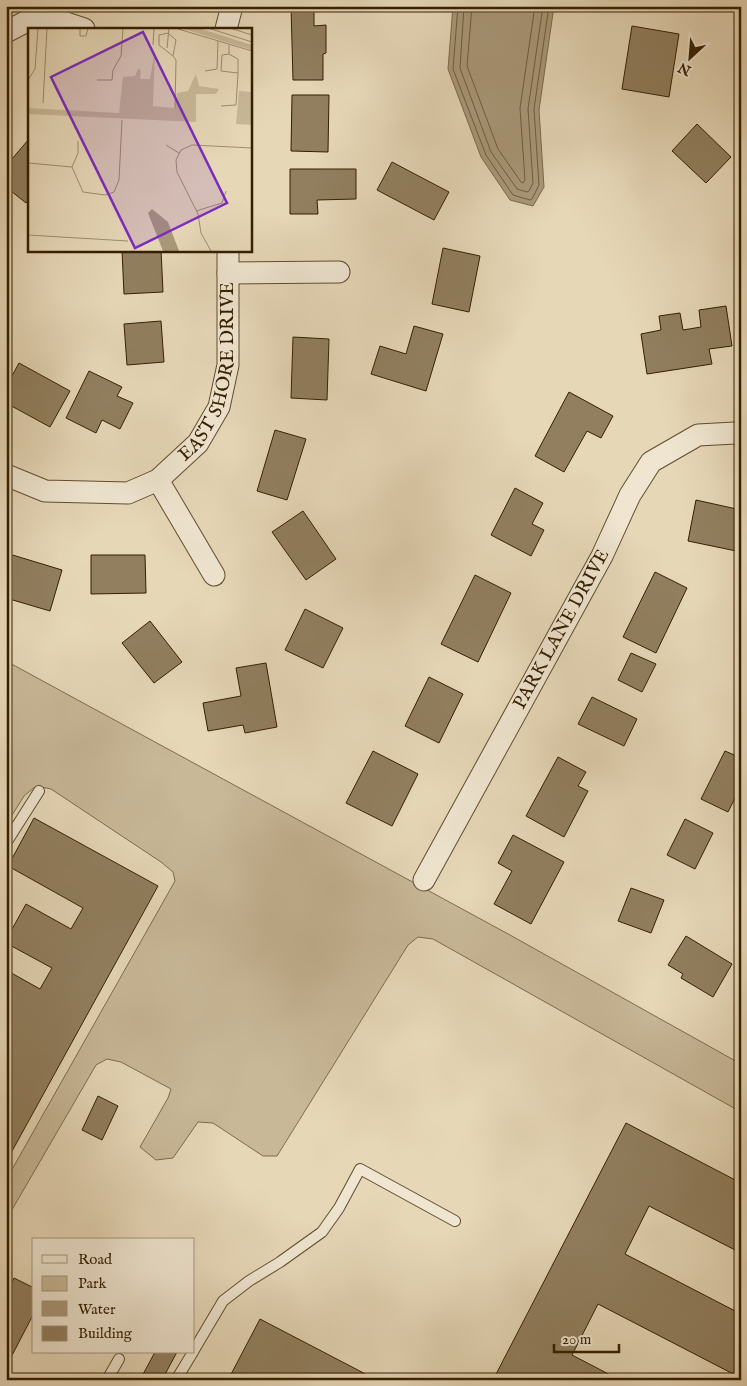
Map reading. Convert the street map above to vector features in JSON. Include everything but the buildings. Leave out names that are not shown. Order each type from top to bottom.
[{"type":"street","points":[[226,28],[232,6]]},
{"type":"street","points":[[6,32],[31,19],[51,18],[81,28]]},
{"type":"street","name":"EAST SHORE DRIVE","points":[[6,475],[45,491],[128,493],[158,480],[198,443],[220,407],[228,365],[228,251]]},
{"type":"street","points":[[228,273],[339,272]]},
{"type":"street","name":"PARK LANE DRIVE","points":[[424,880],[602,556],[630,495],[650,462],[698,435],[735,433],[741,435]]},
{"type":"street","points":[[158,480],[214,575]]},
{"type":"lane","points":[[6,843],[38,791]]},
{"type":"lane","points":[[195,1348],[223,1301],[249,1281],[280,1262],[322,1232],[339,1208],[360,1169],[455,1221]]},
{"type":"lane","points":[[176,1380],[191,1354]]},
{"type":"lane","points":[[107,1380],[119,1360]]},
{"type":"green space","points":[[6,661],[510,935],[741,1064],[741,1112],[433,939],[418,937],[408,945],[277,1156],[263,1156],[213,1123],[198,1122],[173,1158],[156,1160],[140,1147],[168,1098],[171,1089],[121,1062],[107,1059],[96,1065],[6,1220],[6,1180],[175,881],[173,872],[161,862],[51,789],[36,786],[24,796],[6,825]]},
{"type":"water","points":[[453,6],[554,6],[539,110],[544,187],[533,206],[510,200],[481,157],[448,69]]}]
